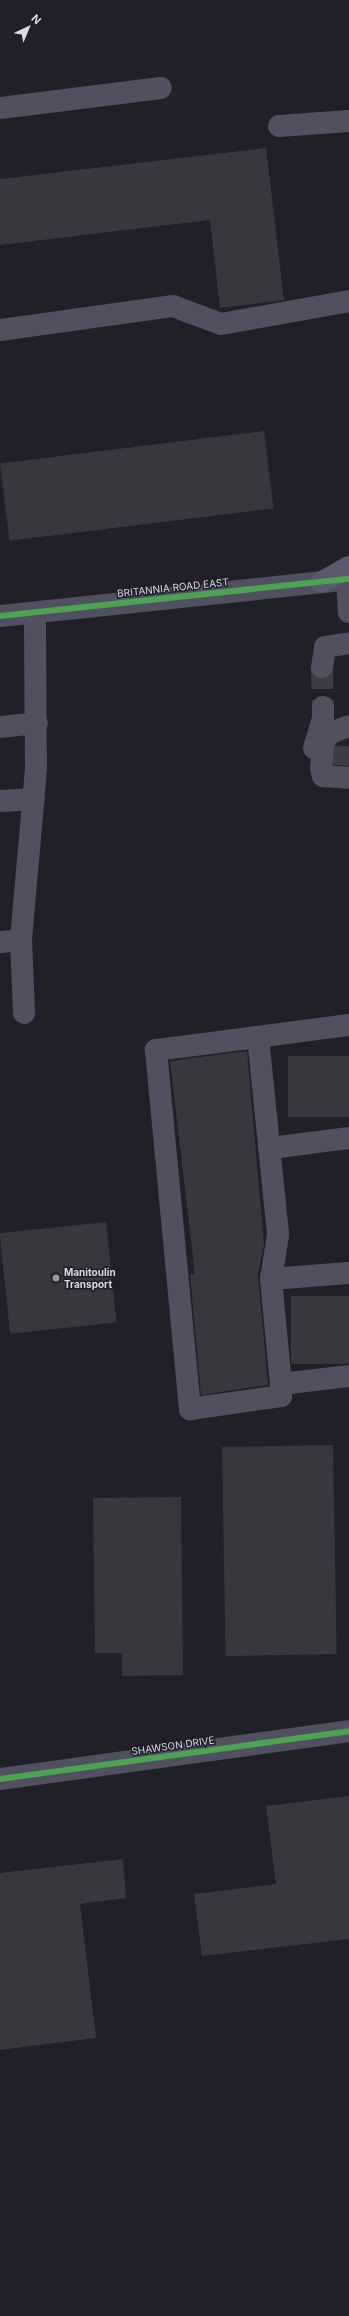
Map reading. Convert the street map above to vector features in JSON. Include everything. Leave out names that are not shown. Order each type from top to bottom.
[{"type":"main road","points":[[322,582],[348,575]]},
{"type":"street","points":[[0,108],[161,88]]},
{"type":"street","points":[[279,126],[349,120]]},
{"type":"street","points":[[0,330],[173,306],[221,324],[349,301]]},
{"type":"street","points":[[348,575],[349,612]]},
{"type":"street","name":"BRITANNIA ROAD EAST","points":[[0,616],[322,582]]},
{"type":"street","points":[[24,1013],[10,941],[34,799],[37,723],[35,613]]},
{"type":"street","points":[[322,667],[325,647],[349,642]]},
{"type":"street","points":[[322,707],[323,719],[313,752],[314,762],[339,755]]},
{"type":"street","points":[[0,727],[37,723]]},
{"type":"street","points":[[0,801],[34,799]]},
{"type":"street","points":[[258,1037],[272,1148],[278,1235],[271,1279],[281,1396],[190,1409],[156,1050],[349,1025]]},
{"type":"street","points":[[272,1148],[349,1138]]},
{"type":"street","points":[[271,1279],[349,1273]]},
{"type":"street","points":[[281,1384],[349,1376]]},
{"type":"street","name":"SHAWSON DRIVE","points":[[0,1779],[349,1731]]},
{"type":"building","points":[[266,148],[284,300],[220,308],[210,220],[0,245],[0,179]]},
{"type":"building","points":[[264,431],[274,508],[9,541],[0,463]]},
{"type":"building","points":[[336,746],[349,746],[349,764],[336,764]]},
{"type":"building","points":[[247,1051],[264,1244],[258,1274],[268,1385],[201,1395],[190,1274],[195,1274],[170,1061]]},
{"type":"building","points":[[288,1056],[349,1056],[349,1117],[288,1117]]},
{"type":"building","name":"Manitoulin Transport","points":[[106,1222],[117,1322],[10,1334],[0,1233]]},
{"type":"building","points":[[291,1296],[349,1296],[349,1364],[291,1364]]},
{"type":"building","points":[[333,1445],[337,1654],[226,1656],[222,1447]]},
{"type":"building","points":[[181,1497],[183,1675],[122,1676],[122,1653],[95,1653],[93,1498]]},
{"type":"building","points":[[349,1796],[349,1939],[202,1956],[194,1894],[276,1884],[266,1806]]},
{"type":"building","points":[[123,1859],[126,1898],[80,1904],[96,2038],[0,2050],[0,1873]]},
{"type":"tunnel","points":[[322,667],[323,707]]},
{"type":"tunnel","points":[[338,765],[340,746]]},
{"type":"cycle path","points":[[0,616],[349,579]]},
{"type":"cycle path","points":[[0,1779],[349,1731]]},
{"type":"place","name":"Manitoulin Transport","points":[[56,1278]]}]
